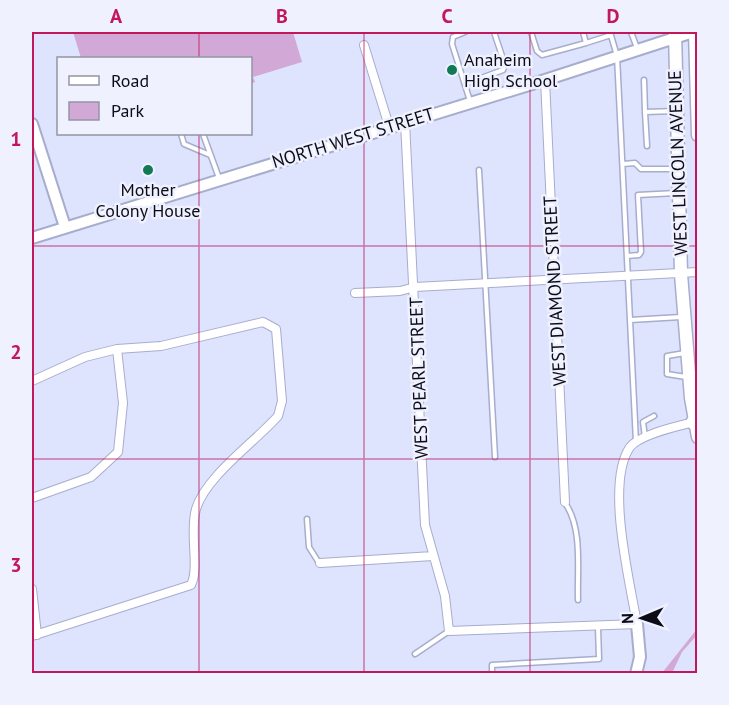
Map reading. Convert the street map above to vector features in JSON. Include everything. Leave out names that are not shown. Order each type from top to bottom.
[{"type":"main road","name":"WEST LINCOLN AVENUE","points":[[694,32],[698,135]]},
{"type":"main road","name":"WEST LINCOLN AVENUE","points":[[675,34],[681,274],[690,377],[697,425]]},
{"type":"street","name":"NORTH WEST STREET","points":[[32,238],[389,126],[545,80],[675,34],[694,32]]},
{"type":"street","points":[[364,45],[389,126]]},
{"type":"street","name":"WEST DIAMOND STREET","points":[[545,80],[565,502]]},
{"type":"street","name":"WEST PEARL STREET","points":[[405,122],[415,287],[425,525],[445,596],[449,631]]},
{"type":"street","points":[[32,124],[65,227]]},
{"type":"street","points":[[355,293],[554,278],[698,272]]},
{"type":"street","points":[[32,381],[85,357],[117,349],[161,346],[263,322],[276,329],[282,401],[278,416],[208,486],[197,507],[193,555],[196,575],[191,585],[34,635],[32,589]]},
{"type":"street","points":[[32,498],[91,477],[118,452],[123,403],[117,349]]},
{"type":"street","points":[[636,674],[640,657],[619,508],[620,476],[630,447],[636,442],[697,425]]},
{"type":"street","points":[[320,563],[433,556]]},
{"type":"street","points":[[449,631],[637,624]]},
{"type":"lane","points":[[465,32],[453,37],[452,44],[470,102]]},
{"type":"lane","points":[[465,84],[503,70],[505,65],[494,32]]},
{"type":"lane","points":[[531,32],[537,51],[542,55],[586,43],[610,33],[617,56],[636,442]]},
{"type":"lane","points":[[583,32],[586,43]]},
{"type":"lane","points":[[631,32],[637,49]]},
{"type":"lane","points":[[644,80],[647,146]]},
{"type":"lane","points":[[645,112],[677,111]]},
{"type":"lane","points":[[181,135],[184,144],[211,155]]},
{"type":"lane","points":[[203,135],[220,179]]},
{"type":"lane","points":[[623,164],[634,163],[641,169],[678,169]]},
{"type":"lane","points":[[479,170],[495,457]]},
{"type":"lane","points":[[627,256],[639,255],[641,252],[638,195],[679,193]]},
{"type":"lane","points":[[630,320],[685,317]]},
{"type":"lane","points":[[688,352],[667,356],[667,374],[690,377]]},
{"type":"lane","points":[[645,438],[643,422],[654,416]]},
{"type":"lane","points":[[565,502],[573,514],[578,600]]},
{"type":"lane","points":[[307,519],[309,547],[320,563]]},
{"type":"lane","points":[[492,674],[492,665],[599,659],[598,627]]},
{"type":"lane","points":[[415,654],[449,631]]},
{"type":"green space","points":[[73,32],[293,32],[302,62],[253,77],[255,82],[252,84],[252,57],[81,57]]},
{"type":"green space","points":[[697,629],[697,635],[682,652],[672,673],[662,673]]},
{"type":"place","name":"Anaheim High School","points":[[452,70]]},
{"type":"place","name":"Mother Colony House","points":[[148,170]]}]
